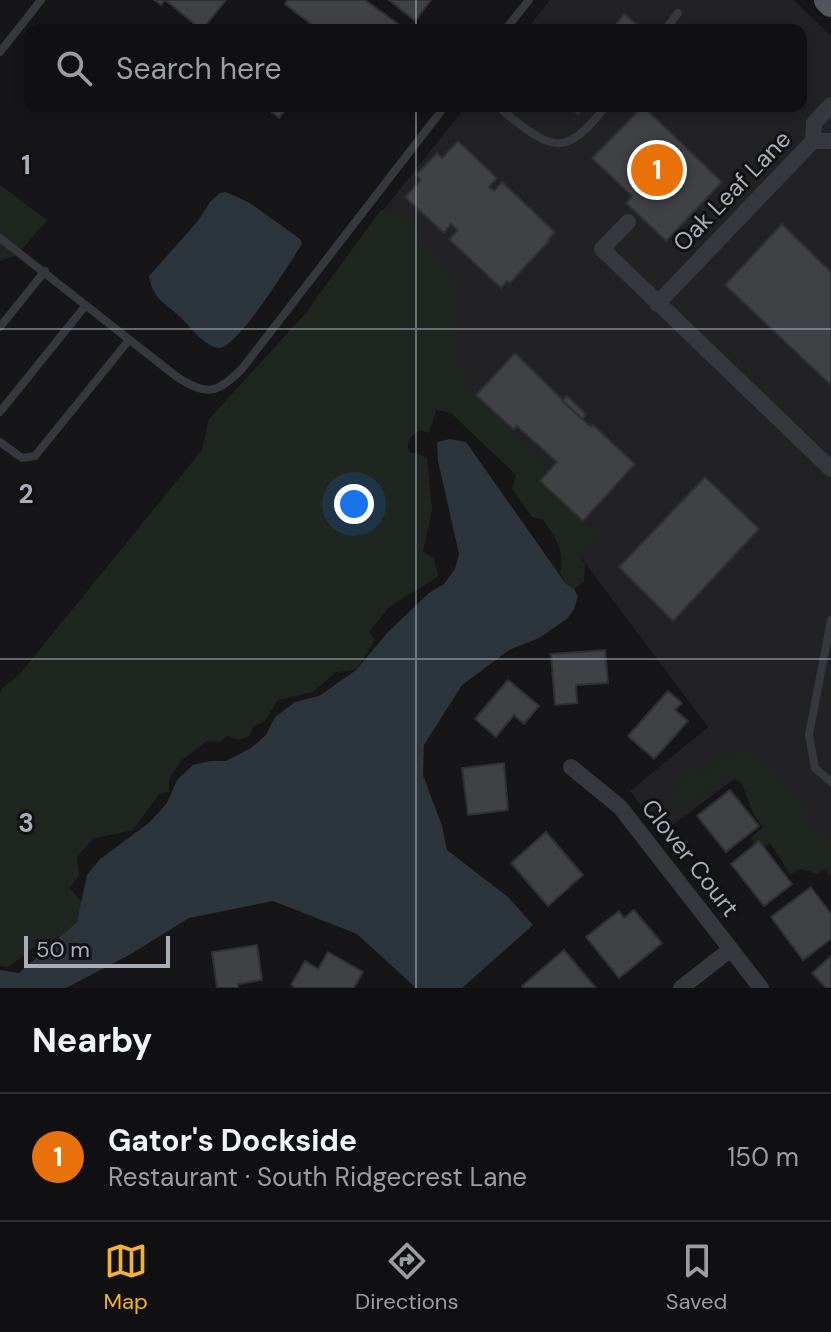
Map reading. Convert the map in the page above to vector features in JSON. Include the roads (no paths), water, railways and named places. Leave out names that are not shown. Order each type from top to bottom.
[{"type":"main road","points":[[827,0],[831,4]]},
{"type":"street","name":"Oak Leaf Lane","points":[[657,304],[813,141],[814,123],[831,105]]},
{"type":"street","points":[[813,141],[831,141]]},
{"type":"street","points":[[628,222],[602,249],[831,469]]},
{"type":"street","name":"Clover Court","points":[[571,767],[620,807],[761,988]]},
{"type":"street","points":[[681,988],[731,949]]},
{"type":"lane","points":[[0,52],[41,0]]},
{"type":"lane","points":[[510,24],[529,0]]},
{"type":"lane","points":[[670,24],[678,13]]},
{"type":"lane","points":[[0,238],[177,377],[201,391],[214,390],[226,385],[241,370],[440,112]]},
{"type":"lane","points":[[504,112],[534,136],[566,143],[584,134],[601,112]]},
{"type":"lane","points":[[0,327],[45,271]]},
{"type":"lane","points":[[0,412],[86,305]]},
{"type":"lane","points":[[0,442],[22,458],[35,456],[129,340]]},
{"type":"lane","points":[[831,620],[809,735],[815,768],[831,782]]},
{"type":"place","name":"Gator's Dockside","points":[[657,170]]}]
